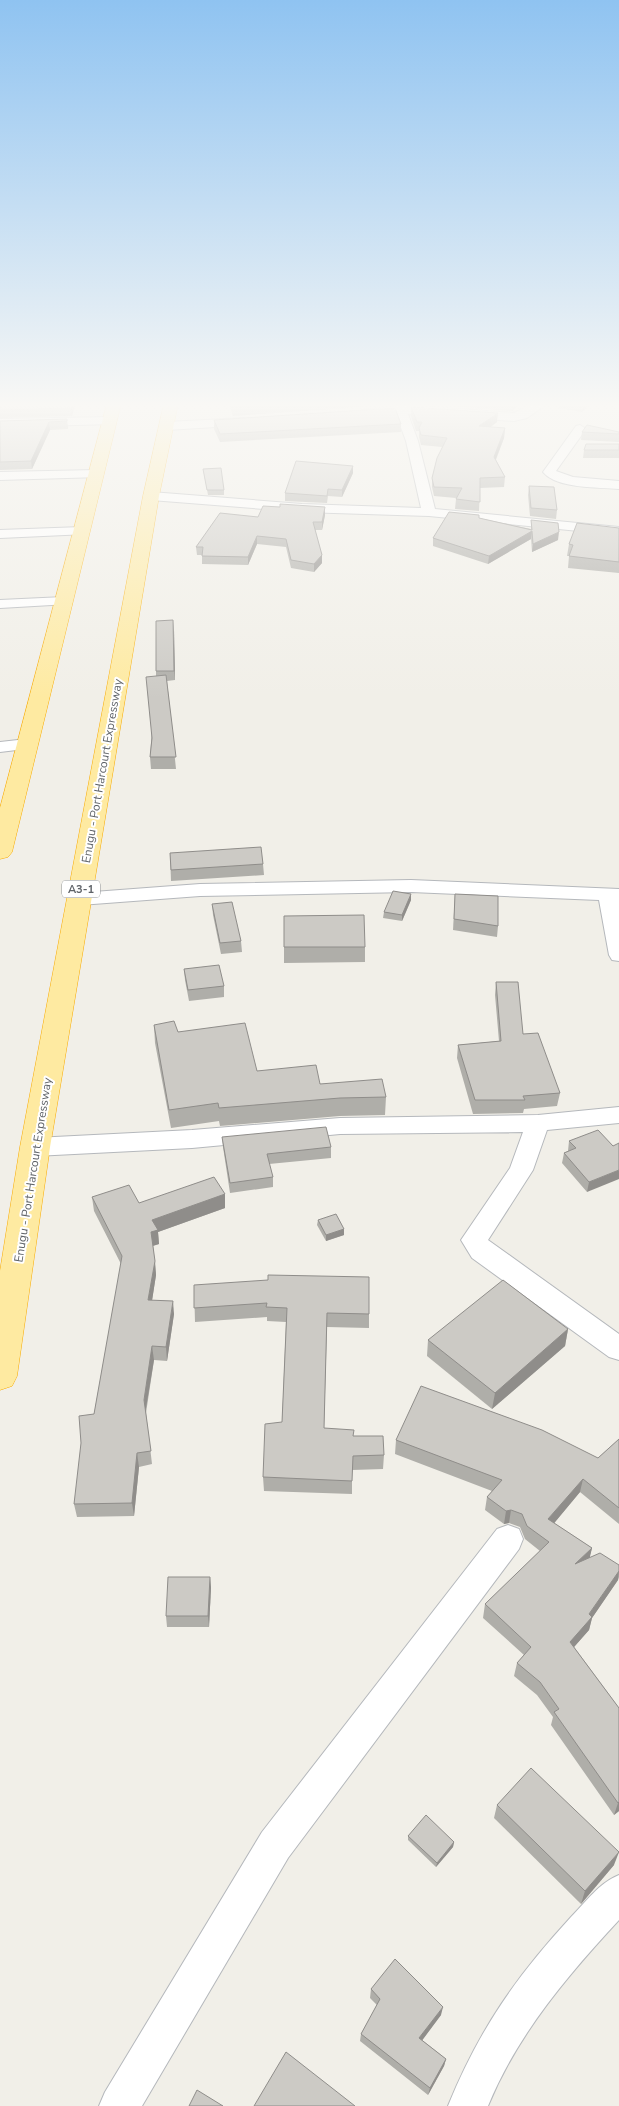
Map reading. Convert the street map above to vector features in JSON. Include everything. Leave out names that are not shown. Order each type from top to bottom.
[{"type":"highway","points":[[0,852],[89,502]]},
{"type":"highway","name":"Enugu - Port Harcourt Expressway","points":[[0,1376],[35,1147],[150,502]]},
{"type":"street","points":[[230,502],[302,508],[429,512],[619,531]]},
{"type":"street","points":[[427,502],[429,512]]},
{"type":"street","points":[[0,534],[82,531]]},
{"type":"street","points":[[0,604],[64,601]]},
{"type":"street","points":[[0,747],[28,744]]},
{"type":"street","points":[[80,899],[200,890],[412,886],[614,895],[619,955]]},
{"type":"street","points":[[35,1147],[192,1139],[340,1126],[538,1124],[619,1115]]},
{"type":"street","points":[[538,1124],[521,1170],[474,1240],[481,1252],[619,1349]]},
{"type":"street","points":[[119,2106],[275,1845],[508,1539]]},
{"type":"street","points":[[468,2106],[478,2079],[509,2025],[568,1946],[619,1892]]},
{"type":"building","points":[[530,502],[556,502],[557,510],[531,508]]},
{"type":"building","points":[[280,504],[325,507],[322,522],[313,522],[322,555],[314,564],[291,560],[286,539],[257,536],[248,557],[202,556],[203,547],[196,547],[220,513],[258,517],[263,506],[280,507]]},
{"type":"building","points":[[449,512],[479,515],[479,518],[532,530],[531,520],[558,523],[559,532],[533,544],[532,531],[489,556],[433,538]]},
{"type":"building","points":[[577,523],[619,528],[619,562],[569,556],[573,545],[569,544]]},
{"type":"building","points":[[173,620],[174,671],[156,671],[156,621]]},
{"type":"building","points":[[166,675],[176,757],[150,757],[152,738],[146,677]]},
{"type":"building","points":[[261,847],[263,864],[171,870],[170,853]]},
{"type":"building","points":[[393,891],[411,894],[402,915],[384,912]]},
{"type":"building","points":[[455,894],[498,896],[498,926],[454,919]]},
{"type":"building","points":[[232,902],[241,941],[220,943],[212,904]]},
{"type":"building","points":[[364,915],[365,947],[284,947],[284,916]]},
{"type":"building","points":[[219,965],[224,986],[188,990],[184,969]]},
{"type":"building","points":[[496,982],[518,982],[523,1034],[538,1033],[560,1093],[523,1096],[525,1100],[475,1100],[458,1045],[501,1041]]},
{"type":"building","points":[[174,1021],[178,1032],[245,1023],[257,1071],[316,1065],[320,1084],[382,1079],[386,1097],[340,1098],[219,1108],[218,1103],[169,1110],[154,1025]]},
{"type":"building","points":[[326,1127],[331,1147],[267,1154],[273,1177],[230,1183],[222,1137]]},
{"type":"building","points":[[598,1130],[613,1146],[619,1143],[619,1170],[589,1182],[564,1153],[576,1148],[569,1141]]},
{"type":"building","points":[[214,1177],[225,1194],[152,1220],[158,1230],[151,1232],[155,1261],[148,1300],[173,1301],[166,1347],[152,1346],[144,1400],[151,1451],[137,1453],[132,1503],[74,1504],[81,1443],[79,1416],[94,1414],[122,1256],[92,1197],[129,1185],[139,1203]]},
{"type":"building","points":[[336,1214],[344,1229],[326,1235],[318,1220]]},
{"type":"building","points":[[268,1275],[369,1277],[369,1314],[327,1313],[324,1428],[354,1430],[353,1436],[383,1436],[384,1455],[353,1456],[352,1481],[263,1477],[265,1424],[282,1422],[287,1308],[266,1307],[267,1303],[194,1308],[194,1285],[268,1280]]},
{"type":"building","points":[[503,1280],[568,1329],[495,1393],[428,1340]]},
{"type":"building","points":[[421,1386],[542,1430],[598,1458],[619,1439],[619,1508],[583,1479],[548,1519],[592,1548],[575,1564],[600,1553],[619,1565],[619,1571],[589,1614],[592,1617],[570,1642],[619,1708],[618,1803],[554,1712],[559,1709],[540,1682],[517,1663],[531,1647],[485,1604],[549,1542],[527,1526],[522,1514],[511,1510],[506,1511],[487,1497],[502,1480],[396,1440]]},
{"type":"building","points":[[168,1577],[210,1577],[208,1616],[166,1616]]},
{"type":"building","points":[[531,1768],[619,1852],[585,1891],[497,1805]]},
{"type":"building","points":[[426,1815],[454,1842],[437,1863],[408,1836]]},
{"type":"building","points":[[395,1959],[443,2007],[419,2038],[446,2059],[430,2088],[361,2034],[380,1999],[371,1989]]},
{"type":"building","points":[[286,2052],[355,2106],[254,2106]]},
{"type":"building","points":[[197,2090],[223,2106],[189,2106]]}]
